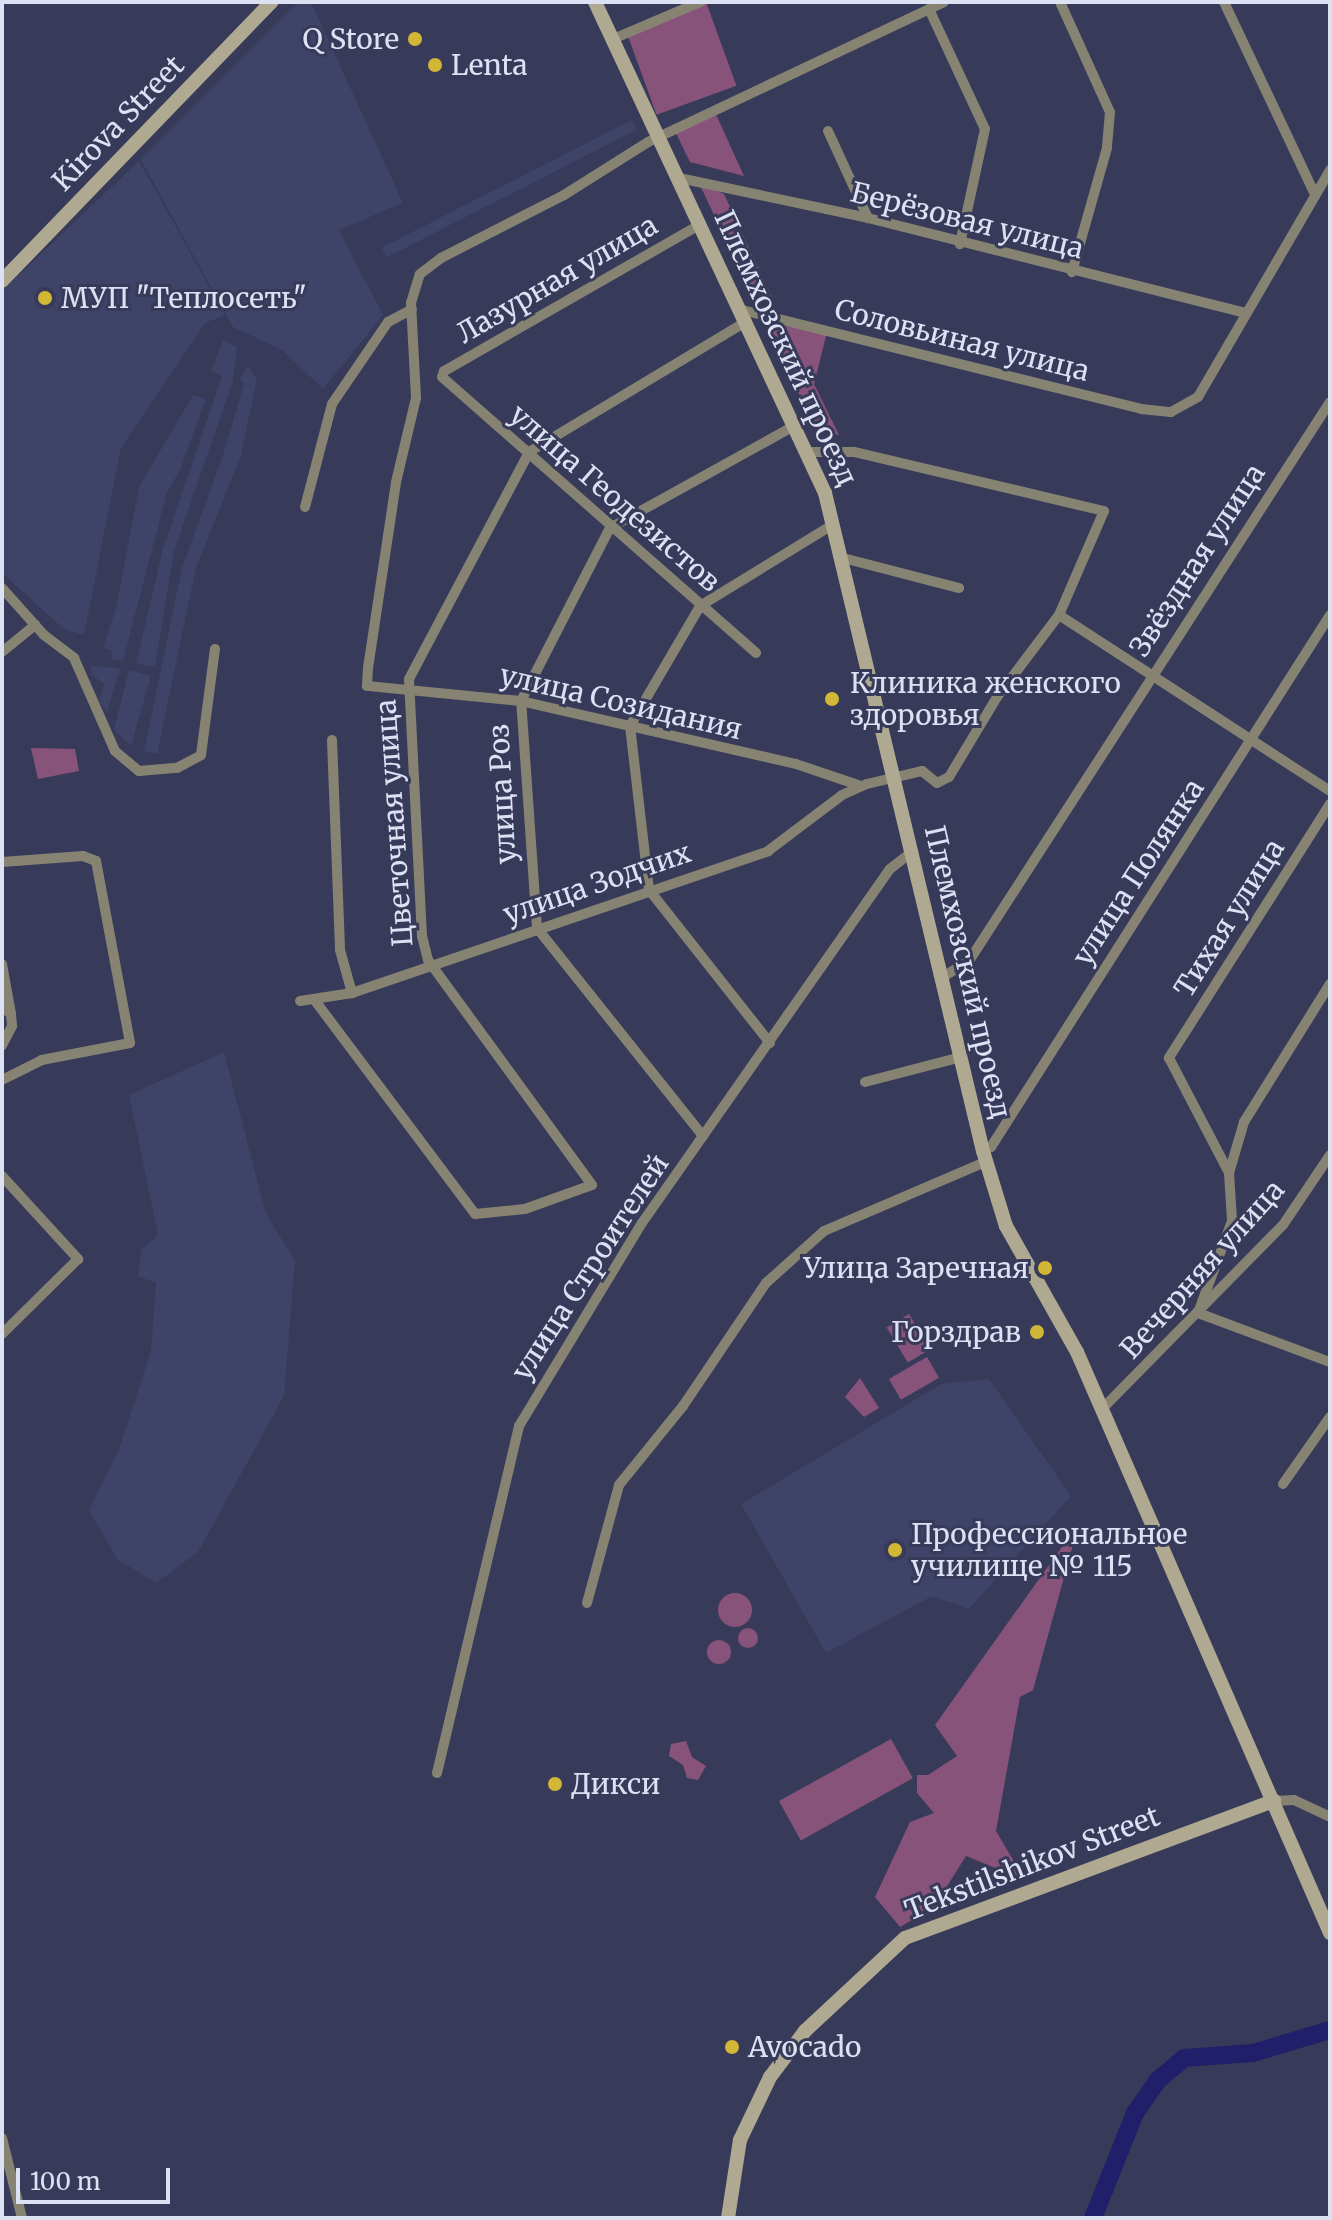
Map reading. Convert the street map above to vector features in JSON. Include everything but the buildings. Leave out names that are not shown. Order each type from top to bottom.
[{"type":"main road","name":"Kirova Street","points":[[2,281],[271,2]]},
{"type":"main road","name":"Племхозский проезд","points":[[595,2],[809,452],[843,558],[984,1157],[1014,1244],[1069,1337],[1102,1409]]},
{"type":"main road","points":[[1102,1409],[1330,1933]]},
{"type":"main road","name":"Tekstilshikov Street","points":[[728,2218],[740,2140],[764,2086],[798,2039],[905,1938],[1274,1801]]},
{"type":"street","points":[[613,39],[700,2]]},
{"type":"street","points":[[305,507],[332,404],[388,322],[412,309],[416,280],[435,262],[564,195],[660,137],[944,2]]},
{"type":"street","points":[[1060,2],[1110,112],[1107,148],[1072,272]]},
{"type":"street","points":[[1224,2],[1314,192]]},
{"type":"street","points":[[929,9],[985,129],[960,244]]},
{"type":"street","points":[[828,131],[868,218]]},
{"type":"street","points":[[1243,312],[1330,170]]},
{"type":"street","name":"Берёзовая улица","points":[[679,178],[868,218],[960,244],[1243,312]]},
{"type":"street","name":"Лазурная улица","points":[[443,379],[452,366],[701,224]]},
{"type":"street","name":"Лазурная улица","points":[[367,686],[382,573],[416,398],[412,309]]},
{"type":"street","name":"Соловьиная улица","points":[[744,315],[1141,409],[1171,412],[1198,397],[1243,312]]},
{"type":"street","points":[[527,454],[744,315]]},
{"type":"street","name":"улица Геодезистов","points":[[443,379],[756,653]]},
{"type":"street","name":"Звёздная улица","points":[[943,977],[969,961],[1150,675],[1330,402]]},
{"type":"street","points":[[610,528],[796,425]]},
{"type":"street","points":[[809,452],[854,452],[1104,511],[1059,615],[997,697],[949,777],[937,783],[922,771],[895,776]]},
{"type":"street","name":"Цветочная улица","points":[[316,1002],[475,1214],[549,1204],[589,1189],[592,1180],[430,966],[422,936],[409,686],[415,663],[527,454]]},
{"type":"street","points":[[770,1043],[649,890],[630,726],[700,606],[834,524]]},
{"type":"street","name":"улица Роз","points":[[537,928],[521,701],[610,528]]},
{"type":"street","points":[[843,558],[959,588]]},
{"type":"street","points":[[2,588],[35,625],[74,658],[121,761],[145,772],[185,766],[201,755],[215,649]]},
{"type":"street","points":[[1059,615],[1330,791]]},
{"type":"street","name":"улица Полянка","points":[[984,1157],[1330,615]]},
{"type":"street","points":[[2,652],[35,625]]},
{"type":"street","name":"улица Созидания","points":[[367,686],[409,686],[521,701],[796,764],[861,786]]},
{"type":"street","points":[[332,740],[340,950],[352,993]]},
{"type":"street","name":"улица Зодчих","points":[[300,1001],[316,1002],[352,993],[772,848],[861,786],[895,776]]},
{"type":"street","name":"Тихая улица","points":[[1229,1173],[1169,1058],[1330,804]]},
{"type":"street","name":"улица Строителей","points":[[437,1773],[519,1426],[613,1268],[703,1136],[890,869],[913,851]]},
{"type":"street","points":[[2,862],[83,856],[96,861],[130,1043],[42,1060],[2,1080]]},
{"type":"street","points":[[537,928],[703,1136]]},
{"type":"street","points":[[2,964],[6,1010],[12,1030],[2,1046]]},
{"type":"street","points":[[1330,984],[1244,1122],[1229,1173],[1232,1221],[1198,1313],[1330,1362]]},
{"type":"street","points":[[865,1082],[961,1057]]},
{"type":"street","name":"Вечерняя улица","points":[[1102,1409],[1283,1225],[1330,1155]]},
{"type":"street","points":[[587,1603],[619,1485],[683,1406],[766,1283],[824,1231],[984,1157]]},
{"type":"street","points":[[2,1176],[78,1259],[2,1334]]},
{"type":"street","points":[[1283,1484],[1330,1417]]},
{"type":"street","points":[[1274,1801],[1294,1800],[1330,1817]]},
{"type":"street","points":[[2,2138],[22,2218]]},
{"type":"shaded area","points":[[299,2],[311,2],[403,203],[339,230],[383,315],[323,389],[282,350],[233,327],[141,160]]},
{"type":"shaded area","points":[[706,2],[736,86],[657,115],[626,31]]},
{"type":"shaded area","points":[[714,110],[744,176],[690,162],[674,129]]},
{"type":"shaded area","points":[[632,120],[637,130],[387,257],[382,248]]},
{"type":"shaded area","points":[[139,161],[225,315],[205,323],[121,448],[84,635],[64,629],[2,573],[2,291]]},
{"type":"shaded area","points":[[699,183],[724,194],[774,302],[753,298]]},
{"type":"shaded area","points":[[761,315],[827,332],[814,384],[839,435],[816,429]]},
{"type":"shaded area","points":[[223,340],[237,347],[233,381],[174,551],[155,667],[136,663],[163,549],[222,376],[211,371]]},
{"type":"shaded area","points":[[248,365],[257,379],[241,455],[196,568],[157,754],[144,751],[182,568],[223,455],[244,383],[240,379]]},
{"type":"shaded area","points":[[193,395],[206,399],[180,470],[167,492],[123,661],[111,659],[113,651],[103,648],[116,608],[139,487]]},
{"type":"shaded area","points":[[91,665],[120,669],[107,712],[99,702],[104,684],[91,674]]},
{"type":"shaded area","points":[[129,670],[151,676],[131,746],[114,730]]},
{"type":"shaded area","points":[[31,748],[75,749],[79,771],[38,779]]},
{"type":"shaded area","points":[[224,1052],[266,1214],[295,1260],[284,1396],[198,1552],[156,1583],[117,1559],[89,1510],[119,1449],[151,1351],[156,1282],[138,1277],[141,1250],[158,1235],[129,1095]]},
{"type":"shaded area","points":[[909,1314],[930,1349],[908,1363],[887,1327]]},
{"type":"shaded area","points":[[927,1357],[939,1378],[901,1400],[889,1379]]},
{"type":"shaded area","points":[[860,1378],[879,1408],[864,1417],[845,1397]]},
{"type":"shaded area","name":"Профессиональное училище № 115","points":[[989,1379],[1071,1496],[969,1609],[932,1596],[826,1653],[741,1504],[941,1384]]},
{"type":"shaded area","points":[[1079,1523],[1033,1690],[1020,1697],[996,1831],[1025,1880],[966,1856],[934,1907],[900,1927],[875,1897],[910,1822],[934,1813],[917,1793],[917,1775],[928,1775],[957,1756],[935,1725]]},
{"type":"shaded area","points":[[735,1593],[747,1598],[752,1610],[747,1622],[735,1627],[723,1622],[718,1610],[723,1598]]},
{"type":"shaded area","points":[[748,1628],[755,1631],[758,1638],[755,1645],[748,1648],[741,1645],[738,1638],[741,1631]]},
{"type":"shaded area","points":[[719,1640],[728,1643],[731,1652],[728,1661],[719,1664],[710,1661],[707,1652],[710,1643]]},
{"type":"shaded area","points":[[891,1739],[913,1778],[801,1840],[779,1801]]},
{"type":"shaded area","points":[[686,1741],[692,1757],[706,1766],[698,1780],[687,1778],[683,1765],[669,1756],[671,1744]]},
{"type":"waterway","points":[[1093,2218],[1135,2113],[1157,2081],[1184,2058],[1253,2053],[1330,2030]]},
{"type":"place","name":"Q Store","points":[[415,39]]},
{"type":"place","name":"Lenta","points":[[435,65]]},
{"type":"place","name":"МУП \"Теплосеть\"","points":[[45,298]]},
{"type":"place","name":"Клиника женского здоровья","points":[[832,699]]},
{"type":"place","name":"Улица Заречная","points":[[1045,1268]]},
{"type":"place","name":"Горздрав","points":[[1037,1332]]},
{"type":"place","name":"Профессиональное училище № 115","points":[[895,1550]]},
{"type":"place","name":"Дикси","points":[[555,1784]]},
{"type":"place","name":"Avocado","points":[[732,2047]]}]
